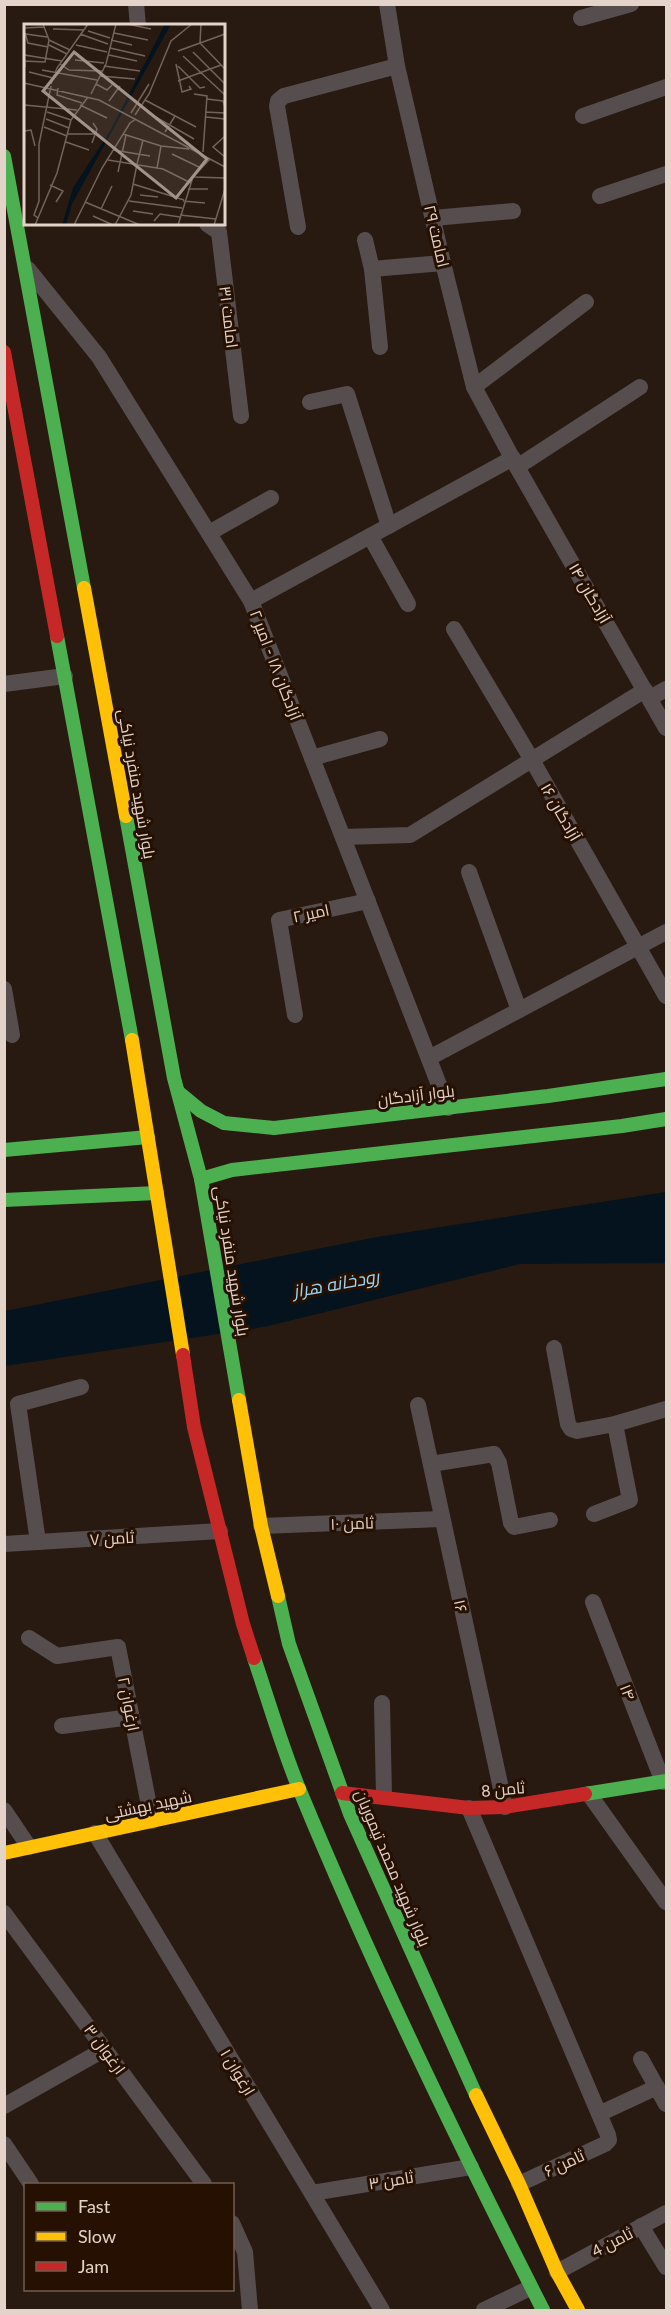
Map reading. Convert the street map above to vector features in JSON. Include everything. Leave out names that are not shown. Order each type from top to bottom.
[{"type":"main road","name":"بلوار شهید منفرد نیاکی","points":[[4,156],[178,1092],[201,1179],[241,1417]]},
{"type":"main road","points":[[4,352],[140,1082],[194,1427],[233,1563],[243,1624],[299,1789],[348,1902],[457,2140],[543,2310]]},
{"type":"main road","points":[[90,814],[99,820],[110,821],[124,807]]},
{"type":"main road","points":[[101,873],[116,860],[127,862],[136,870]]},
{"type":"main road","name":"بلوار آزادگان","points":[[178,1092],[201,1111],[224,1123],[274,1128],[448,1108],[564,1099],[666,1079]]},
{"type":"main road","points":[[201,1179],[232,1170],[571,1127],[666,1119]]},
{"type":"main road","points":[[4,1150],[148,1137]]},
{"type":"main road","points":[[4,1200],[156,1193]]},
{"type":"main road","name":"بلوار شهید محمد تیموریان","points":[[241,1417],[256,1526],[264,1561],[289,1644],[342,1792],[461,2064],[519,2184],[557,2272],[578,2310]]},
{"type":"main road","name":"ثامن 8","points":[[342,1792],[469,1808],[505,1807],[665,1782]]},
{"type":"main road","name":"شهید بهشتی","points":[[4,1853],[299,1789]]},
{"type":"main road","points":[[430,2081],[450,2080],[460,2070],[461,2064]]},
{"type":"main road","points":[[457,2140],[470,2125],[481,2122],[491,2128]]},
{"type":"street","points":[[136,4],[138,24]]},
{"type":"street","name":"امامت ۲۹","points":[[387,4],[397,66],[474,387],[515,462]]},
{"type":"street","points":[[581,18],[631,4]]},
{"type":"street","points":[[298,227],[278,101],[284,96],[397,66]]},
{"type":"street","points":[[583,116],[666,87]]},
{"type":"street","points":[[600,196],[666,174]]},
{"type":"street","points":[[433,218],[513,211]]},
{"type":"street","name":"امامت ۳۱","points":[[208,225],[219,232],[242,416]]},
{"type":"street","points":[[364,240],[372,269],[380,347]]},
{"type":"street","points":[[372,269],[443,263]]},
{"type":"street","name":"آزادگان ۱۸ - امیر ۲","points":[[24,264],[99,357],[251,601],[448,1108]]},
{"type":"street","points":[[474,387],[586,302]]},
{"type":"street","points":[[251,601],[370,536],[515,462],[640,387]]},
{"type":"street","points":[[310,402],[347,394],[389,526]]},
{"type":"street","name":"آزادگان ۱۴","points":[[515,462],[666,728]]},
{"type":"street","points":[[208,533],[271,498]]},
{"type":"street","points":[[370,536],[408,604]]},
{"type":"street","name":"آزادگان ۱۶","points":[[454,629],[532,760],[666,996]]},
{"type":"street","points":[[4,684],[65,676]]},
{"type":"street","points":[[343,837],[410,835],[532,760],[647,694],[666,689]]},
{"type":"street","points":[[312,758],[380,739]]},
{"type":"street","points":[[469,872],[519,1010]]},
{"type":"street","name":"امیر ۲","points":[[295,1015],[279,920],[368,901]]},
{"type":"street","points":[[429,1058],[666,932]]},
{"type":"street","points":[[4,989],[12,1035]]},
{"type":"street","points":[[554,1347],[568,1424],[571,1429],[577,1431],[615,1424],[666,1409]]},
{"type":"street","points":[[38,1542],[18,1404],[81,1387]]},
{"type":"street","name":"۱۶","points":[[418,1405],[505,1807]]},
{"type":"street","points":[[594,1514],[630,1500],[615,1424]]},
{"type":"street","points":[[431,1464],[494,1454],[499,1463],[511,1523],[514,1527],[550,1520]]},
{"type":"street","name":"ثامن ۱۰","points":[[256,1526],[442,1519]]},
{"type":"street","name":"ثامن ۷","points":[[4,1544],[225,1531]]},
{"type":"street","name":"۱۴","points":[[593,1602],[665,1782]]},
{"type":"street","name":"ارغوان ۲","points":[[29,1638],[57,1656],[118,1647],[152,1821]]},
{"type":"street","points":[[382,1703],[384,1796]]},
{"type":"street","points":[[62,1726],[131,1717]]},
{"type":"street","points":[[589,1794],[666,1902]]},
{"type":"street","points":[[469,1808],[601,2113],[657,2087]]},
{"type":"street","points":[[4,1810],[29,1847]]},
{"type":"street","name":"ارغوان ۱","points":[[95,1833],[382,2310]]},
{"type":"street","name":"ارغوان ۳","points":[[4,1913],[203,2183]]},
{"type":"street","points":[[4,2106],[105,2049]]},
{"type":"street","points":[[641,2058],[666,2104]]},
{"type":"street","name":"ثامن ۶","points":[[519,2184],[605,2144],[609,2140],[601,2113]]},
{"type":"street","points":[[4,2144],[30,2183]]},
{"type":"street","name":"ثامن ۳","points":[[312,2193],[471,2167]]},
{"type":"street","name":"ثامن 4","points":[[557,2272],[666,2212]]},
{"type":"street","points":[[641,2226],[666,2267]]},
{"type":"street","points":[[234,2227],[245,2252],[250,2310]]},
{"type":"street","points":[[484,2310],[530,2288]]},
{"type":"water","name":"رودخانه هراز","points":[[666,1192],[666,1263],[520,1264],[264,1327],[5,1366],[5,1311],[377,1237]]},
{"type":"traffic: fast","points":[[4,156],[84,588]]},
{"type":"traffic: fast","points":[[57,636],[132,1040]]},
{"type":"traffic: fast","points":[[126,816],[174,1078],[201,1179],[239,1400]]},
{"type":"traffic: fast","points":[[178,1092],[201,1111],[224,1123],[274,1128],[548,1096],[666,1079]]},
{"type":"traffic: fast","points":[[201,1179],[232,1170],[622,1126],[666,1119]]},
{"type":"traffic: fast","points":[[4,1150],[148,1137]]},
{"type":"traffic: fast","points":[[4,1200],[157,1193]]},
{"type":"traffic: fast","points":[[278,1596],[289,1644],[350,1814],[476,2095]]},
{"type":"traffic: fast","points":[[254,1658],[293,1775],[357,1923],[448,2118],[543,2310]]},
{"type":"traffic: fast","points":[[585,1794],[666,1781]]},
{"type":"traffic: slow","points":[[84,588],[126,816]]},
{"type":"traffic: slow","points":[[132,1040],[183,1355]]},
{"type":"traffic: slow","points":[[239,1400],[261,1526],[278,1596]]},
{"type":"traffic: slow","points":[[4,1853],[299,1789]]},
{"type":"traffic: slow","points":[[476,2095],[519,2184],[557,2272],[578,2310]]},
{"type":"traffic: jam","points":[[4,352],[57,636]]},
{"type":"traffic: jam","points":[[183,1355],[194,1427],[243,1624],[254,1658]]},
{"type":"traffic: jam","points":[[342,1793],[469,1808],[505,1807],[585,1794]]}]
